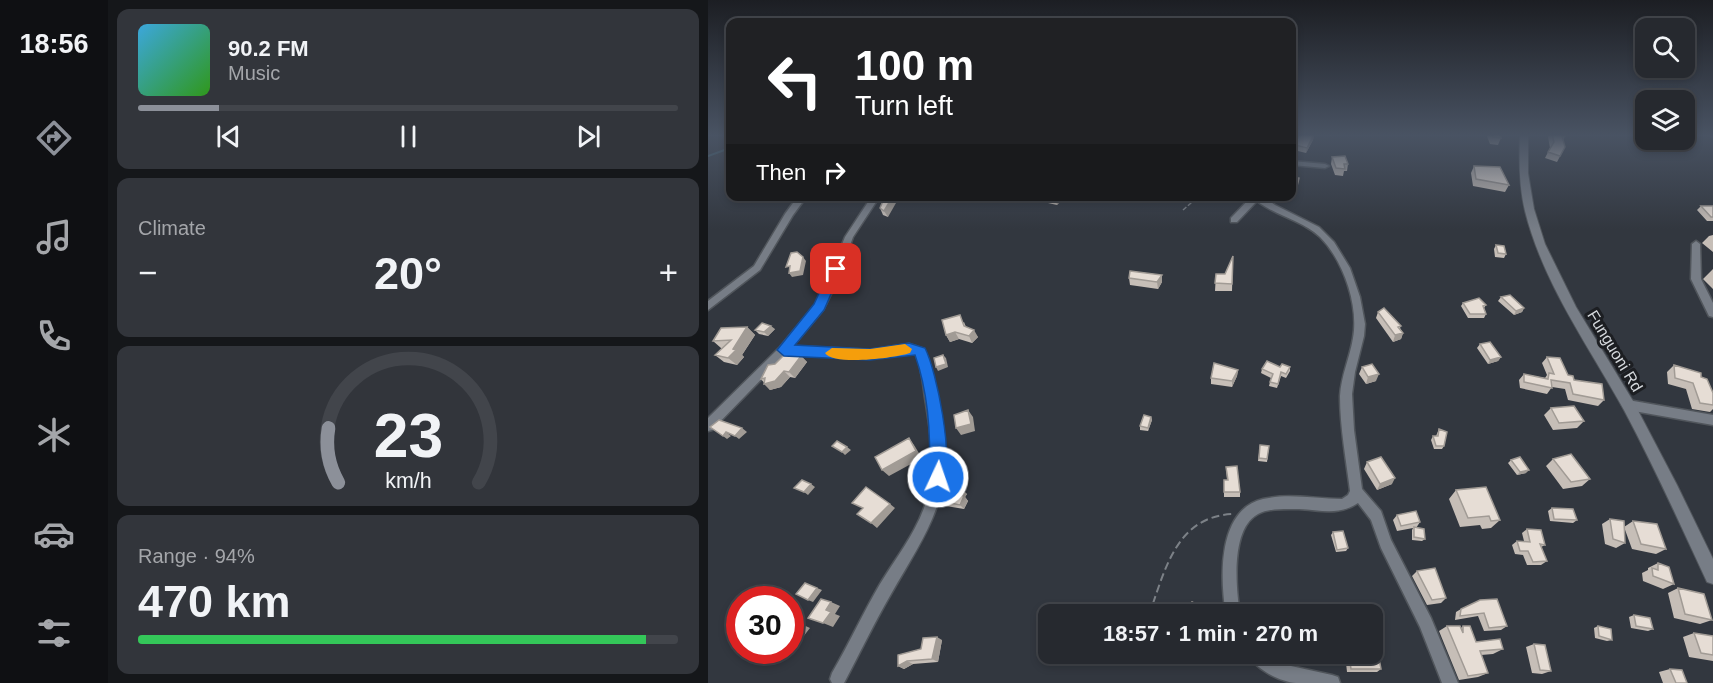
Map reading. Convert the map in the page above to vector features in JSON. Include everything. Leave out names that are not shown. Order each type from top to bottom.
[{"type":"street","name":"Funguoni Rd","points":[[1523,166],[1537,243],[1572,312],[1628,405],[1713,576]]},
{"type":"street","points":[[708,306],[757,268],[799,201]]},
{"type":"street","points":[[708,426],[784,350],[819,307],[832,282],[844,246],[873,201]]},
{"type":"street","points":[[1234,220],[1252,201]]},
{"type":"street","points":[[1232,604],[1229,570],[1233,544],[1245,516],[1254,509],[1266,505],[1343,505],[1353,499],[1356,490],[1346,395],[1359,335],[1359,313],[1344,266],[1332,244],[1315,227],[1264,201]]},
{"type":"street","points":[[1696,244],[1696,279],[1713,313]]},
{"type":"street","points":[[784,350],[870,354],[909,348],[920,352],[930,379],[930,398],[939,446],[932,512],[920,536],[888,585],[838,679]]},
{"type":"street","points":[[1628,405],[1713,420]]},
{"type":"street","points":[[1356,490],[1376,516],[1386,543],[1426,623],[1450,683]]},
{"type":"street","points":[[1266,664],[1298,677],[1332,683]]},
{"type":"path","points":[[1183,210],[1193,201]]},
{"type":"path","points":[[1153,604],[1169,563],[1192,527],[1201,519],[1212,515],[1222,513],[1245,516]]},
{"type":"building","points":[[1335,166],[1344,166],[1345,169]]},
{"type":"building","points":[[1474,166],[1500,167],[1509,185],[1476,179]]},
{"type":"building","points":[[883,201],[890,201],[884,211],[880,208]]},
{"type":"building","points":[[1701,206],[1713,206],[1713,217],[1711,217]]},
{"type":"building","points":[[1496,245],[1504,246],[1506,254],[1498,253]]},
{"type":"building","points":[[797,252],[803,257],[800,271],[789,273],[790,266],[786,267],[791,253]]},
{"type":"building","points":[[1233,256],[1232,284],[1215,283],[1216,274],[1225,274]]},
{"type":"building","points":[[856,269],[857,283],[849,285],[849,278]]},
{"type":"building","points":[[1130,271],[1162,275],[1157,282],[1129,278]]},
{"type":"building","points":[[1510,295],[1524,308],[1516,311],[1501,297]]},
{"type":"building","points":[[1479,298],[1486,305],[1483,306],[1486,314],[1470,314],[1463,303]]},
{"type":"building","points":[[1384,308],[1401,326],[1398,327],[1403,333],[1395,335],[1378,312]]},
{"type":"building","points":[[960,315],[964,326],[974,330],[969,336],[955,332],[946,335],[942,320]]},
{"type":"building","points":[[762,323],[771,326],[764,332],[755,330]]},
{"type":"building","points":[[747,327],[733,349],[736,350],[728,358],[715,355],[731,340],[713,341],[721,328]]},
{"type":"building","points":[[1490,342],[1501,357],[1490,360],[1480,344]]},
{"type":"building","points":[[787,352],[801,356],[789,372],[784,371],[775,381],[764,384],[765,378],[761,379],[768,365],[775,364]]},
{"type":"building","points":[[943,355],[946,364],[936,367],[934,358]]},
{"type":"building","points":[[1547,357],[1560,358],[1568,375],[1573,376],[1574,380],[1602,384],[1604,400],[1573,394],[1570,383],[1551,380],[1552,388],[1524,382],[1524,374],[1548,379],[1549,373],[1554,374]]},
{"type":"building","points":[[1267,361],[1280,367],[1282,364],[1290,367],[1286,374],[1281,372],[1278,384],[1270,382],[1273,374],[1262,369]]},
{"type":"building","points":[[1214,363],[1238,370],[1232,381],[1211,378]]},
{"type":"building","points":[[1372,364],[1379,374],[1368,377],[1362,367]]},
{"type":"building","points":[[1674,365],[1701,373],[1701,377],[1707,379],[1713,393],[1713,405],[1700,403],[1693,383],[1675,378]]},
{"type":"building","points":[[1574,406],[1584,421],[1559,423],[1551,408]]},
{"type":"building","points":[[968,410],[971,424],[956,428],[954,415]]},
{"type":"building","points":[[1144,415],[1151,417],[1148,428],[1140,426]]},
{"type":"building","points":[[719,420],[742,428],[735,436],[726,432],[723,436],[710,427]]},
{"type":"building","points":[[1439,429],[1447,432],[1444,446],[1436,446],[1433,436],[1438,436]]},
{"type":"building","points":[[909,438],[916,451],[882,470],[875,457]]},
{"type":"building","points":[[837,441],[847,447],[842,452],[832,446]]},
{"type":"building","points":[[1260,445],[1269,446],[1267,459],[1259,458]]},
{"type":"building","points":[[1571,454],[1590,479],[1571,482],[1553,459]]},
{"type":"building","points":[[1381,457],[1395,478],[1380,484],[1367,462]]},
{"type":"building","points":[[1520,457],[1529,470],[1520,472],[1511,460]]},
{"type":"building","points":[[1237,466],[1240,492],[1224,492],[1224,480],[1228,480],[1226,467]]},
{"type":"building","points":[[949,477],[956,481],[951,487],[962,489],[959,495],[964,496],[960,505],[935,500],[938,490]]},
{"type":"building","points":[[802,480],[811,484],[804,492],[794,488]]},
{"type":"building","points":[[866,487],[890,504],[871,523],[857,514],[863,508],[852,503]]},
{"type":"building","points":[[1486,487],[1500,520],[1491,521],[1489,516],[1468,518],[1456,490]]},
{"type":"building","points":[[1552,508],[1573,509],[1577,520],[1554,519]]},
{"type":"building","points":[[1416,511],[1420,522],[1401,526],[1397,515]]},
{"type":"building","points":[[1610,519],[1624,521],[1625,543],[1613,539]]},
{"type":"building","points":[[1633,521],[1657,524],[1666,549],[1641,544]]},
{"type":"building","points":[[1414,527],[1424,529],[1425,539],[1414,537]]},
{"type":"building","points":[[1527,529],[1541,530],[1545,545],[1540,544],[1547,561],[1533,562],[1528,551],[1520,551],[1517,541],[1530,542]]},
{"type":"building","points":[[1343,531],[1348,548],[1337,550],[1333,532]]},
{"type":"building","points":[[1658,563],[1669,567],[1674,584],[1653,576],[1652,568],[1658,570]]},
{"type":"building","points":[[1435,568],[1446,598],[1432,600],[1417,571]]},
{"type":"building","points":[[805,583],[817,588],[808,600],[804,598],[803,586]]},
{"type":"building","points":[[1678,588],[1704,594],[1712,620],[1685,614]]},
{"type":"building","points":[[821,599],[831,602],[826,610],[831,612],[823,623],[808,618]]},
{"type":"building","points":[[1497,599],[1507,626],[1489,628],[1484,613],[1460,616],[1461,609],[1480,600]]},
{"type":"building","points":[[1634,615],[1650,618],[1653,629],[1636,626]]},
{"type":"building","points":[[1447,626],[1460,626],[1463,633],[1463,626],[1470,626],[1476,642],[1500,639],[1503,649],[1480,651],[1488,673],[1468,676]]},
{"type":"building","points":[[1598,626],[1611,629],[1612,640],[1599,636]]},
{"type":"building","points":[[1694,633],[1713,636],[1713,655],[1701,653]]},
{"type":"building","points":[[937,637],[932,659],[907,661],[898,666],[898,655],[921,649],[923,638]]},
{"type":"building","points":[[1534,644],[1545,645],[1551,671],[1540,670]]},
{"type":"building","points":[[1350,664],[1380,664],[1381,669],[1351,669]]},
{"type":"building","points":[[1670,669],[1682,670],[1687,683],[1676,683]]},
{"type":"slow traffic","points":[[832,353],[870,354],[905,349]]},
{"type":"route","points":[[836,269],[819,307],[784,350],[870,354],[909,348],[920,352],[926,362],[930,379],[930,398],[939,437],[938,477]]}]
